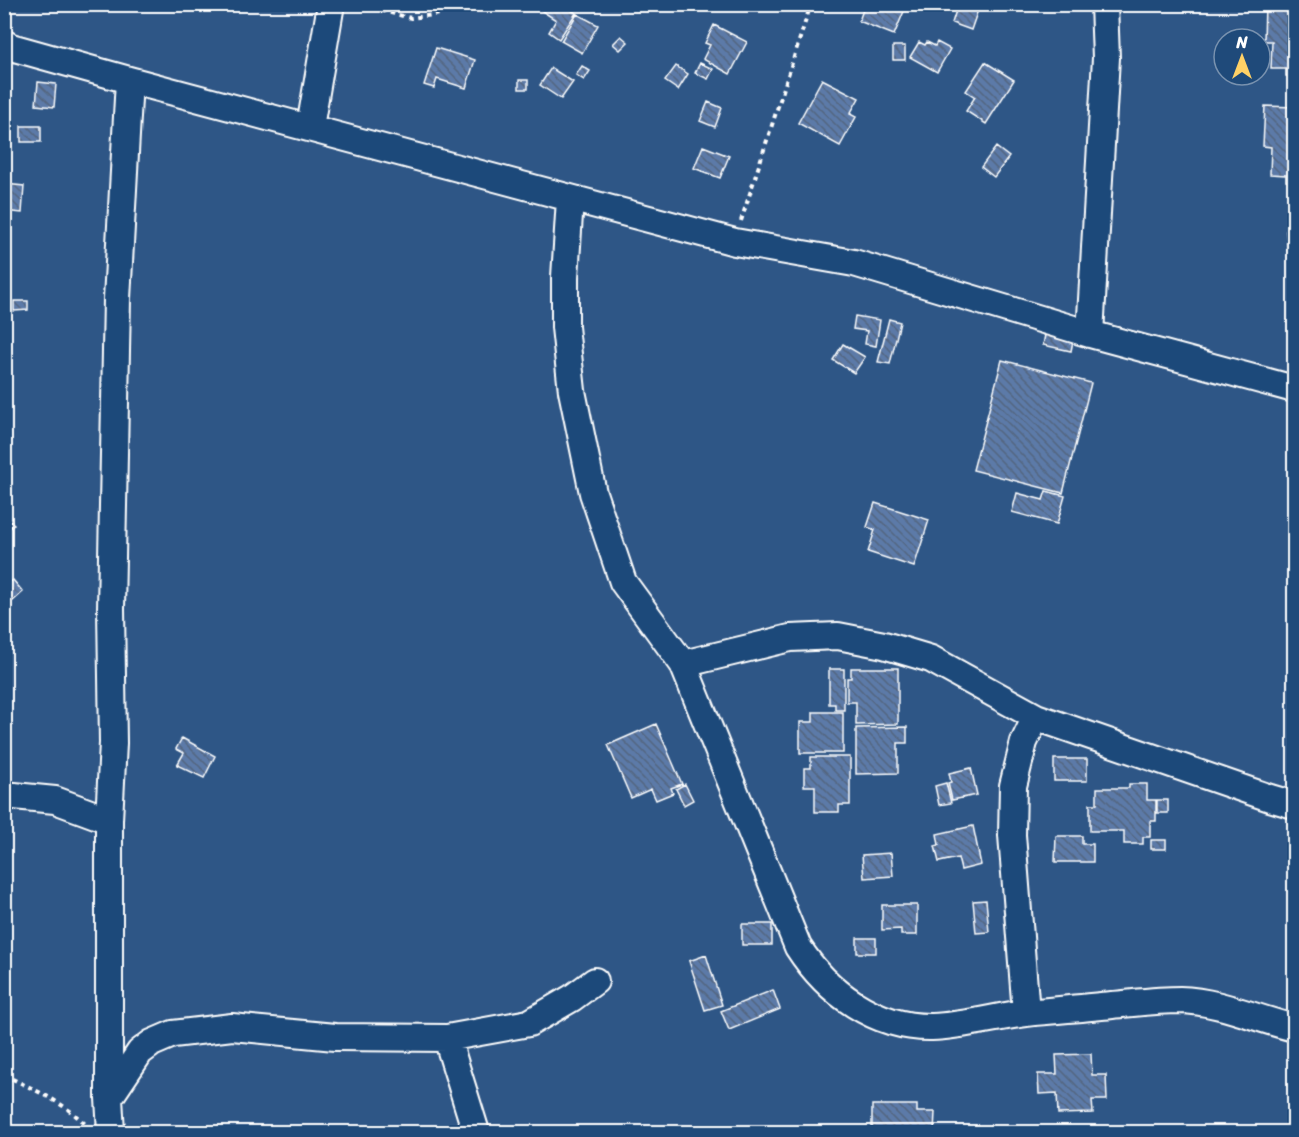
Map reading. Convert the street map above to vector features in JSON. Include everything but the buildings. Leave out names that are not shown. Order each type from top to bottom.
[{"type":"street","points":[[310,127],[331,4]]},
{"type":"street","points":[[1090,334],[1106,58],[1104,4]]},
{"type":"street","points":[[4,43],[11,47],[129,80],[735,242],[854,263],[1090,334],[1294,389]]},
{"type":"street","points":[[111,1132],[109,820],[113,743],[111,609],[117,299],[129,80]]},
{"type":"street","points":[[570,199],[565,277],[565,327],[572,391],[593,493],[623,582],[683,664],[798,946],[810,966],[827,985],[856,1006],[884,1019],[913,1026],[951,1025],[1026,1013],[1181,1000],[1208,1003],[1294,1028]]},
{"type":"street","points":[[683,664],[790,638],[838,636],[884,645],[931,659],[1036,717],[1294,805]]},
{"type":"street","points":[[1026,1013],[1012,835],[1013,786],[1024,742],[1036,717]]},
{"type":"street","points":[[4,795],[55,800],[109,820]]},
{"type":"street","points":[[109,1098],[140,1052],[152,1043],[173,1034],[232,1027],[335,1036],[447,1038],[530,1023],[595,981]]},
{"type":"street","points":[[447,1038],[476,1132]]},
{"type":"path","points":[[355,4],[411,18],[440,14]]},
{"type":"path","points":[[735,242],[811,4]]},
{"type":"path","points":[[4,1075],[49,1097],[76,1115],[93,1132]]}]
